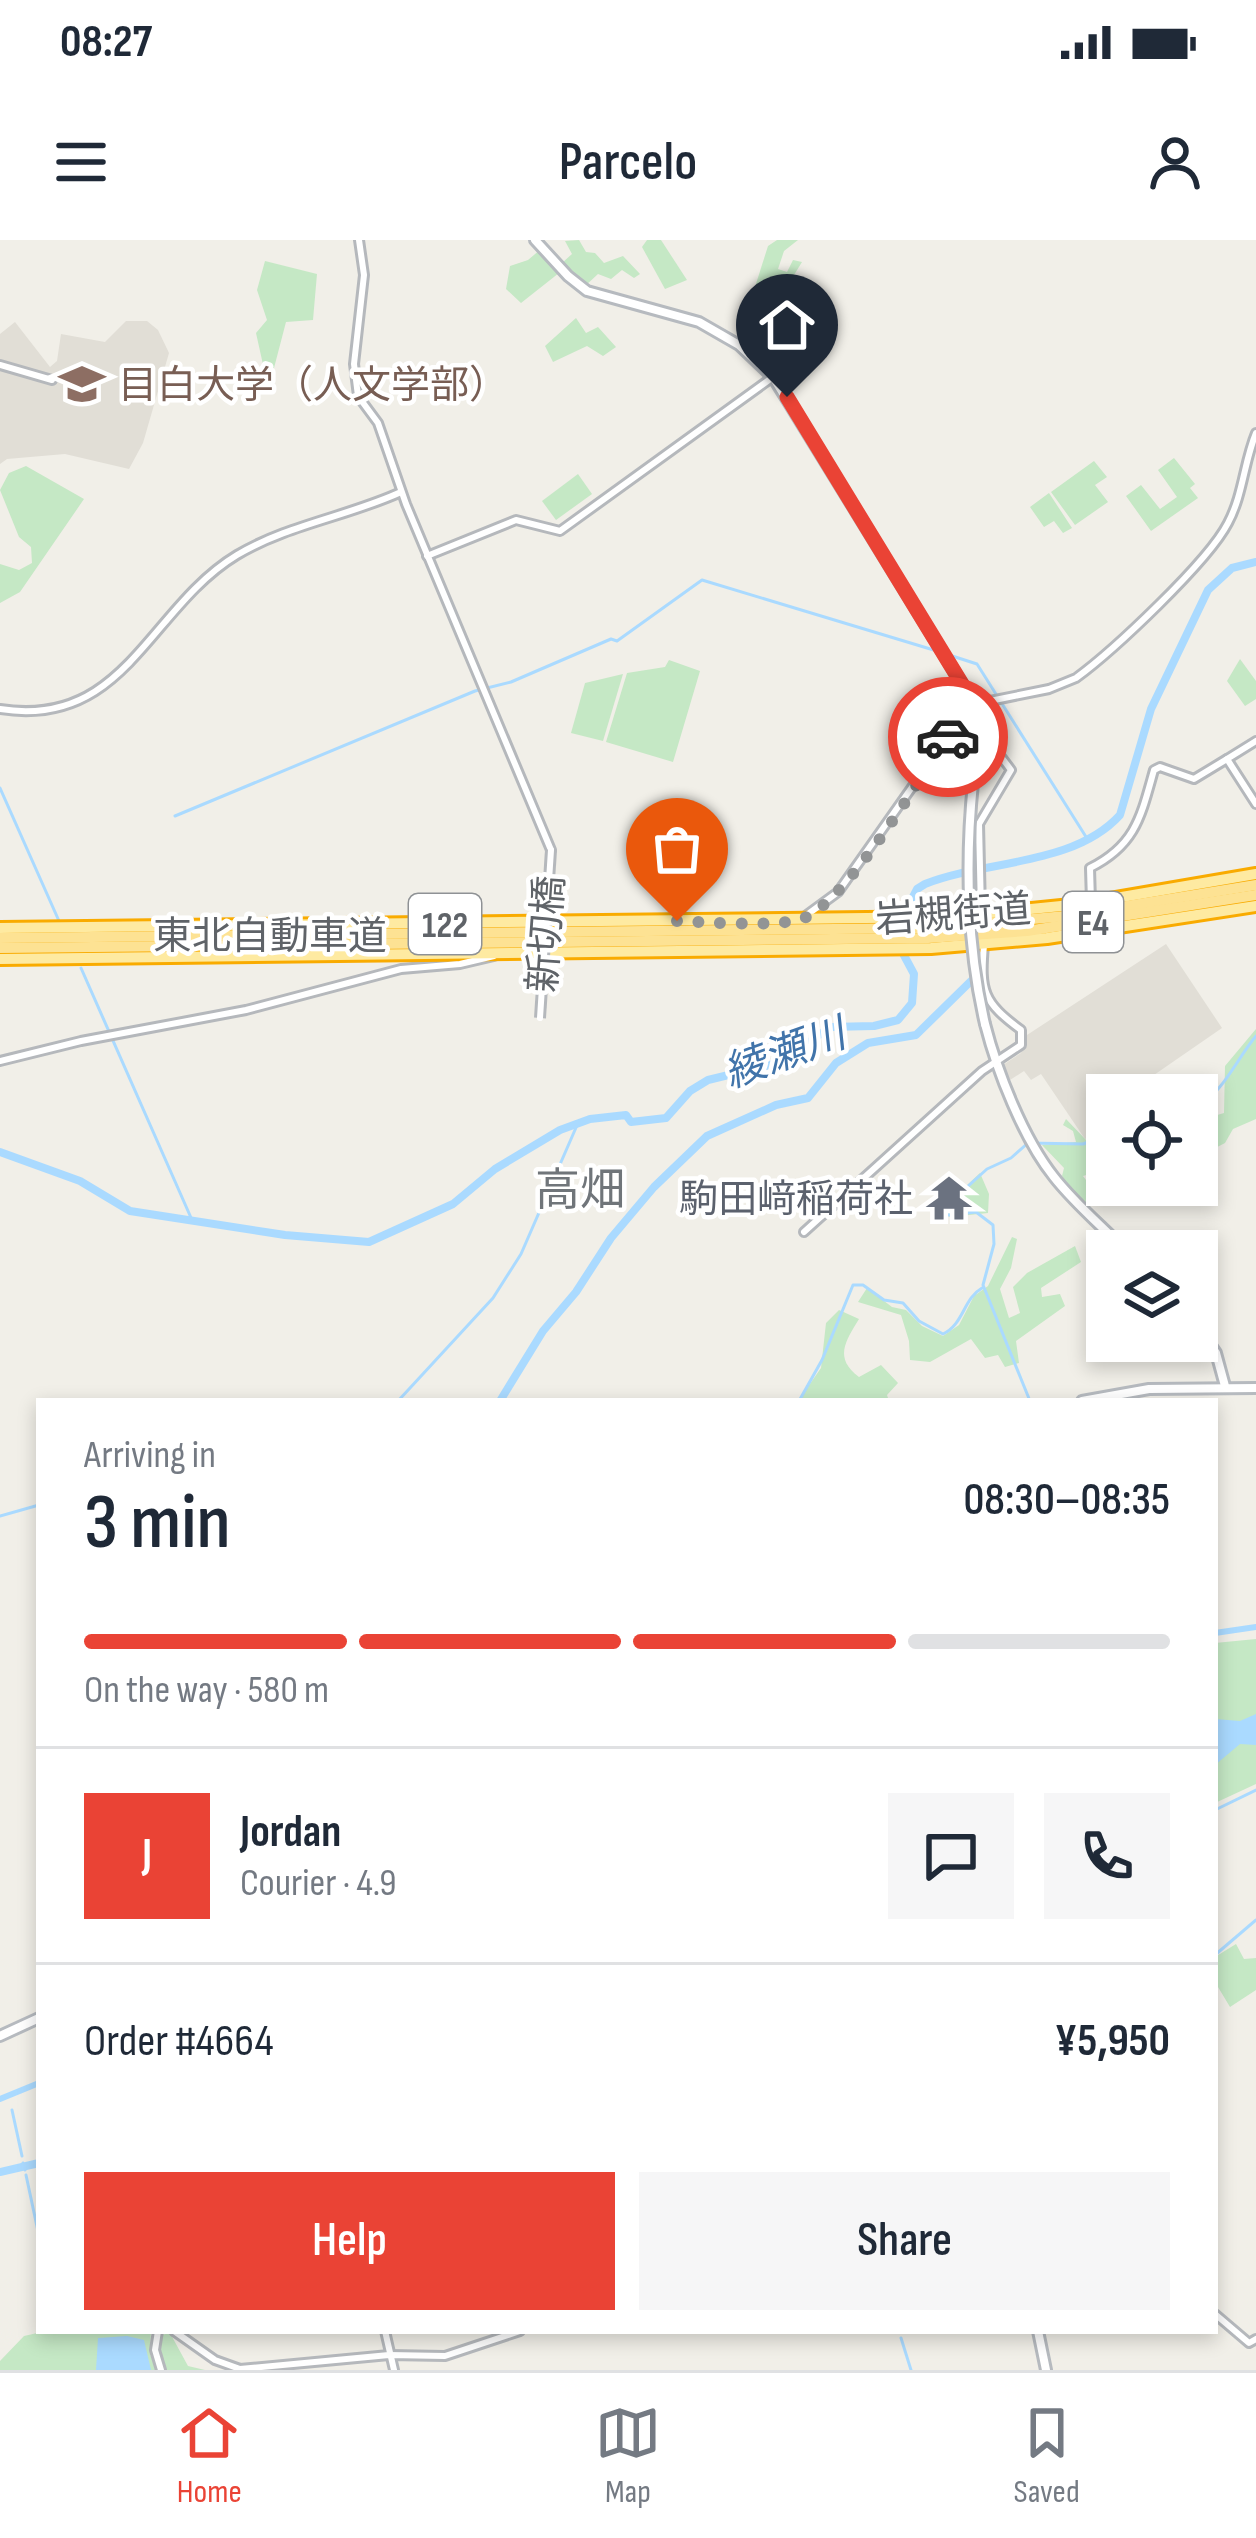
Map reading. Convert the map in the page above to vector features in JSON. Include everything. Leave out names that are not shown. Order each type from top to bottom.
[{"type":"highway","name":"岩槻街道","points":[[0,959],[500,953],[885,934],[950,917],[1091,902],[1256,874]]},
{"type":"highway","name":"東北自動車道","points":[[928,938],[1256,885]]},
{"type":"highway","name":"東北自動車道","points":[[0,938],[885,934],[928,938],[1027,931],[1256,895]]},
{"type":"highway","name":"岩槻街道","points":[[0,928],[802,920],[984,945],[1256,906]]},
{"type":"highway","name":"東北自動車道","points":[[0,948],[885,934]]},
{"type":"main road","points":[[535,240],[587,291],[700,322],[739,344],[773,377],[956,674],[970,705],[975,753],[970,837],[973,955],[985,1024],[996,1061],[1043,1162],[1105,1230]]},
{"type":"main road","points":[[1218,1360],[1226,1386]]},
{"type":"main road","points":[[1097,1398],[1136,1390],[1256,1388]]},
{"type":"main road","points":[[0,2036],[36,2019]]},
{"type":"main road","points":[[1039,2334],[1046,2370]]},
{"type":"street","points":[[359,240],[364,285],[355,383],[358,396],[378,423],[428,556],[516,520],[560,531],[773,377]]},
{"type":"street","points":[[0,365],[52,380]]},
{"type":"street","points":[[802,920],[834,897],[970,705],[1049,689],[1076,678],[1208,552],[1227,527],[1256,433]]},
{"type":"street","points":[[0,709],[51,710],[92,694],[128,668],[198,586],[233,557],[401,492]]},
{"type":"street","name":"新切橋","points":[[428,556],[551,850],[540,1018]]},
{"type":"street","points":[[1091,902],[1090,868],[1124,847],[1139,821],[1154,770],[1160,767],[1194,779],[1256,741]]},
{"type":"street","points":[[975,753],[1010,764],[1010,777],[979,824],[981,915]]},
{"type":"street","points":[[1227,759],[1256,804]]},
{"type":"street","points":[[804,1232],[996,1061],[1019,1047],[1023,1035],[986,997],[984,945]]},
{"type":"street","points":[[0,1061],[246,1010],[401,969],[460,964],[500,953]]},
{"type":"street","points":[[1218,2317],[1249,2343],[1256,2339]]},
{"type":"street","points":[[158,2334],[155,2350],[161,2370]]},
{"type":"street","points":[[178,2334],[224,2365],[240,2369],[389,2355],[445,2356],[511,2334]]},
{"type":"street","points":[[386,2334],[394,2370]]},
{"type":"street","points":[[348,2370],[350,2359]]},
{"type":"shaded area","points":[[126,321],[147,321],[158,330],[169,353],[143,443],[129,469],[65,454],[7,459],[0,464],[0,334],[15,322],[50,367],[57,361],[61,334],[105,342]]},
{"type":"shaded area","points":[[1166,944],[1222,1028],[1155,1074],[1086,1074],[1085,1139],[1041,1074],[1031,1080],[1024,1071],[1010,1080],[1003,1065],[1021,1053],[1027,1035]]},
{"type":"green space","points":[[579,240],[586,252],[595,253],[604,263],[623,256],[640,274],[634,278],[622,270],[611,279],[598,274],[584,287],[562,263],[572,254],[565,241]]},
{"type":"green space","points":[[647,240],[661,240],[687,280],[665,289],[642,247]]},
{"type":"green space","points":[[777,240],[798,240],[784,251],[778,269],[787,272],[793,260],[802,262],[794,275],[806,300],[795,315],[784,312],[781,290],[755,287],[768,246]]},
{"type":"green space","points":[[541,249],[559,273],[521,303],[506,289],[510,266]]},
{"type":"green space","points":[[265,261],[317,274],[313,320],[286,322],[274,368],[264,369],[256,333],[267,320],[257,290]]},
{"type":"green space","points":[[576,318],[586,333],[598,327],[616,347],[603,356],[587,346],[553,362],[545,346]]},
{"type":"green space","points":[[1174,458],[1195,484],[1190,488],[1198,498],[1151,531],[1126,496],[1141,485],[1160,509],[1177,497],[1158,470]]},
{"type":"green space","points":[[1094,461],[1107,477],[1095,485],[1108,502],[1075,525],[1051,492]]},
{"type":"green space","points":[[26,466],[84,499],[20,592],[0,603],[0,564],[19,570],[32,563],[31,547],[19,537],[0,490],[9,473]]},
{"type":"green space","points":[[578,474],[592,494],[556,520],[542,501]]},
{"type":"green space","points":[[1049,493],[1072,528],[1063,533],[1054,521],[1044,527],[1030,507]]},
{"type":"green space","points":[[1240,659],[1256,681],[1256,699],[1245,706],[1227,681]]},
{"type":"green space","points":[[669,660],[700,671],[673,762],[606,742],[627,673],[665,667]]},
{"type":"green space","points":[[623,674],[603,741],[571,733],[585,683]]},
{"type":"green space","points":[[701,814],[706,856],[676,859],[671,820]]},
{"type":"green space","points":[[1256,1029],[1256,1119],[1233,1129],[1218,1147],[1218,1115],[1224,1113],[1225,1066]]},
{"type":"green space","points":[[1066,1119],[1086,1140],[1085,1204],[1062,1176],[1064,1168],[1042,1145],[1076,1142],[1073,1131],[1063,1125]]},
{"type":"green space","points":[[980,1173],[989,1194],[988,1213],[950,1217],[940,1212],[935,1197],[941,1188],[965,1187]]},
{"type":"green space","points":[[1012,1237],[1017,1239],[1011,1268],[1000,1289],[1009,1318],[1020,1313],[1013,1287],[1027,1273],[1075,1246],[1081,1262],[1041,1288],[1042,1297],[1060,1294],[1065,1306],[1016,1341],[1019,1363],[1005,1367],[998,1355],[985,1358],[971,1339],[930,1362],[910,1360],[901,1315],[858,1302],[867,1288],[943,1336],[959,1325],[974,1296],[988,1286]]},
{"type":"green space","points":[[839,1310],[859,1319],[846,1342],[846,1363],[859,1377],[881,1365],[898,1383],[888,1398],[800,1398],[821,1368],[826,1323]]},
{"type":"green space","points":[[1256,1639],[1256,1784],[1218,1802],[1218,1643]]},
{"type":"green space","points":[[1236,1944],[1244,1959],[1256,1958],[1256,1990],[1230,2007],[1218,1987],[1218,1955]]},
{"type":"green space","points":[[151,2334],[150,2354],[156,2370],[0,2370],[0,2361],[24,2336]]},
{"type":"green space","points":[[171,2334],[188,2366],[205,2370],[167,2370],[161,2358],[161,2335]]},
{"type":"water","points":[[1256,1714],[1256,1745],[1240,1744],[1218,1762],[1218,1719],[1240,1721]]},
{"type":"water","points":[[98,2338],[144,2340],[151,2370],[96,2370]]},
{"type":"waterway","name":"綾瀬川","points":[[901,920],[917,889],[925,884],[1054,853],[1101,832],[1120,815],[1151,709],[1208,590],[1232,568],[1256,562]]},
{"type":"waterway","points":[[175,816],[475,691],[511,682],[611,639],[617,641],[702,580],[937,651]]},
{"type":"waterway","points":[[946,654],[977,664],[1088,840]]},
{"type":"waterway","points":[[0,788],[59,921]]},
{"type":"waterway","name":"綾瀬川","points":[[0,1152],[80,1181],[130,1211],[285,1235],[369,1242],[453,1204],[495,1169],[560,1130],[590,1119],[666,1118],[690,1091],[708,1080],[782,1062],[830,1027],[898,1020],[912,1003],[914,974],[899,946]]},
{"type":"waterway","points":[[81,968],[192,1220]]},
{"type":"waterway","points":[[502,1398],[543,1331],[576,1292],[611,1238],[654,1187],[707,1136],[776,1105],[808,1098],[836,1063],[868,1043],[916,1035],[971,981]]},
{"type":"waterway","points":[[1218,1088],[1256,1036]]},
{"type":"waterway","points":[[401,1398],[493,1298],[521,1254],[578,1123]]},
{"type":"waterway","points":[[1029,1398],[983,1285],[994,1244],[993,1225],[976,1212],[948,1215],[937,1204],[937,1194],[943,1188],[966,1188],[1028,1143],[1086,1143]]},
{"type":"waterway","points":[[801,1398],[853,1285],[863,1285],[884,1300],[903,1303],[919,1321],[943,1334],[982,1288]]},
{"type":"waterway","points":[[0,1516],[36,1506]]},
{"type":"waterway","points":[[1218,1633],[1256,1627]]},
{"type":"waterway","points":[[1218,1809],[1256,1790]]},
{"type":"waterway","points":[[1218,1952],[1256,1920]]},
{"type":"waterway","points":[[0,2099],[36,2084]]},
{"type":"waterway","points":[[12,2110],[22,2156]]},
{"type":"waterway","points":[[23,2163],[25,2170]]},
{"type":"waterway","points":[[0,2172],[36,2164]]},
{"type":"waterway","points":[[26,2175],[36,2222]]},
{"type":"waterway","points":[[901,2338],[911,2370]]},
{"type":"way so far","points":[[677,921],[802,920],[823,907],[851,875],[948,737]]},
{"type":"place","name":"目白大学（人文学部）","points":[[82,384]]},
{"type":"place","name":"駒田﨑稲荷社","points":[[949,1198]]},
{"type":"district","name":"高畑","points":[[580,1189]]},
{"type":"route","points":[[787,397],[962,684],[970,705],[948,737]]}]
